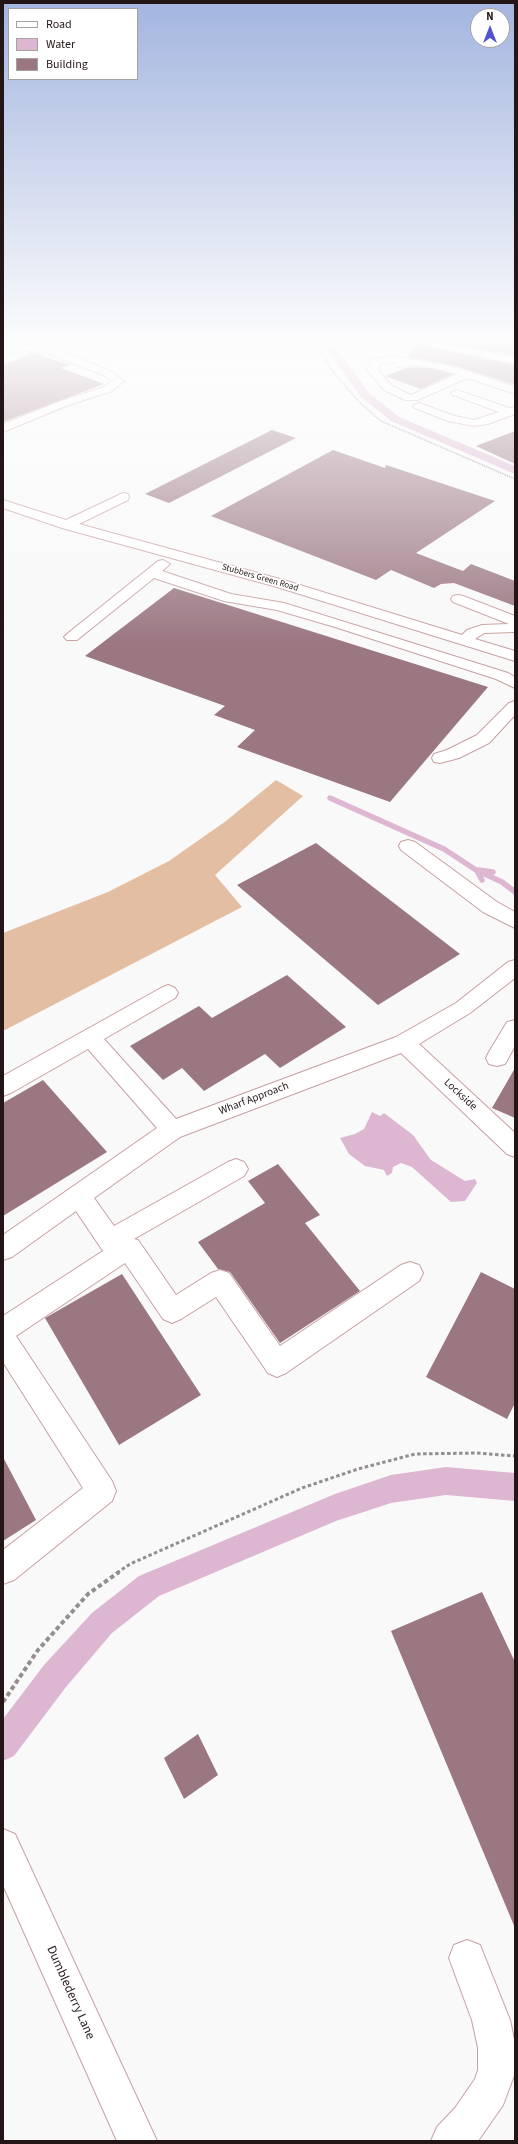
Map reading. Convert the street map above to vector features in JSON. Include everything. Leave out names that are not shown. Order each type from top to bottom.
[{"type":"street","points":[[67,525],[123,497]]},
{"type":"street","name":"Stubbers Green Road","points":[[3,504],[67,525],[282,584],[515,656]]},
{"type":"street","points":[[72,637],[175,555]]},
{"type":"street","points":[[152,573],[230,598],[279,606],[340,624],[502,676],[515,684]]},
{"type":"street","points":[[458,599],[512,628]]},
{"type":"street","points":[[465,640],[472,633],[482,629],[512,628]]},
{"type":"street","points":[[440,758],[469,747],[483,738],[515,706]]},
{"type":"street","points":[[408,846],[490,907],[515,921]]},
{"type":"street","name":"Wharf Approach","points":[[3,1249],[172,1130],[404,1043],[463,1008],[515,967]]},
{"type":"street","points":[[3,1087],[168,993]]},
{"type":"street","points":[[497,1058],[515,1028]]},
{"type":"street","points":[[90,1037],[172,1130]]},
{"type":"street","name":"Lockside","points":[[404,1043],[515,1147]]},
{"type":"street","points":[[3,1330],[115,1247],[236,1169]]},
{"type":"street","points":[[79,1196],[115,1247]]},
{"type":"street","points":[[115,1247],[129,1248],[172,1311],[220,1281],[277,1364],[410,1273]]},
{"type":"street","points":[[3,1339],[102,1491],[3,1569]]},
{"type":"street","name":"Dumblederry Lane","points":[[4,1848],[137,2141]]},
{"type":"street","points":[[451,2141],[469,2122],[488,2091],[497,2070],[497,2048],[491,2020],[467,1958]]},
{"type":"path","points":[[432,443],[515,479]]},
{"type":"path","points":[[3,1702],[38,1650],[88,1594],[130,1564],[302,1488],[358,1469],[415,1454],[476,1453],[515,1456]]},
{"type":"shaded area","points":[[276,780],[303,796],[215,875],[242,907],[3,1031],[3,933],[108,892],[169,861],[226,821]]},
{"type":"water","points":[[372,1112],[380,1116],[384,1113],[413,1135],[431,1160],[465,1181],[475,1179],[477,1183],[465,1201],[451,1202],[412,1167],[401,1163],[393,1167],[392,1173],[387,1176],[384,1170],[365,1166],[349,1154],[340,1138],[355,1134],[364,1129]]},
{"type":"building","points":[[246,443],[286,443],[169,503],[145,494]]},
{"type":"building","points":[[484,443],[515,443],[515,464],[476,446]]},
{"type":"building","points":[[333,450],[385,468],[386,465],[495,501],[416,553],[463,571],[471,564],[515,581],[515,606],[454,583],[441,584],[434,588],[391,570],[376,580],[211,516]]},
{"type":"building","points":[[174,588],[488,687],[390,802],[237,747],[255,730],[214,715],[225,706],[85,656]]},
{"type":"building","points":[[316,843],[460,954],[378,1005],[237,885]]},
{"type":"building","points":[[287,975],[346,1027],[280,1068],[265,1054],[204,1091],[182,1068],[163,1080],[130,1046],[199,1006],[212,1018]]},
{"type":"building","points":[[515,1068],[515,1118],[492,1108]]},
{"type":"building","points":[[43,1080],[107,1152],[3,1216],[3,1103]]},
{"type":"building","points":[[278,1164],[320,1215],[305,1223],[360,1291],[280,1343],[230,1272],[218,1269],[198,1242],[265,1203],[248,1181]]},
{"type":"building","points":[[481,1272],[515,1289],[515,1403],[507,1419],[426,1377]]},
{"type":"building","points":[[122,1274],[201,1395],[119,1445],[45,1318]]},
{"type":"building","points":[[3,1457],[36,1520],[3,1541]]},
{"type":"building","points":[[482,1592],[515,1662],[515,1928],[391,1631]]},
{"type":"building","points":[[198,1734],[218,1775],[184,1799],[164,1758]]},
{"type":"waterway","points":[[452,443],[515,470]]},
{"type":"waterway","points":[[332,799],[330,798],[444,849],[476,870],[502,882],[515,892]]},
{"type":"waterway","points":[[479,870],[493,872]]},
{"type":"waterway","points":[[477,871],[482,880]]},
{"type":"waterway","points":[[3,1745],[55,1676],[102,1623],[149,1586],[335,1508],[391,1489],[446,1481],[515,1487]]}]
